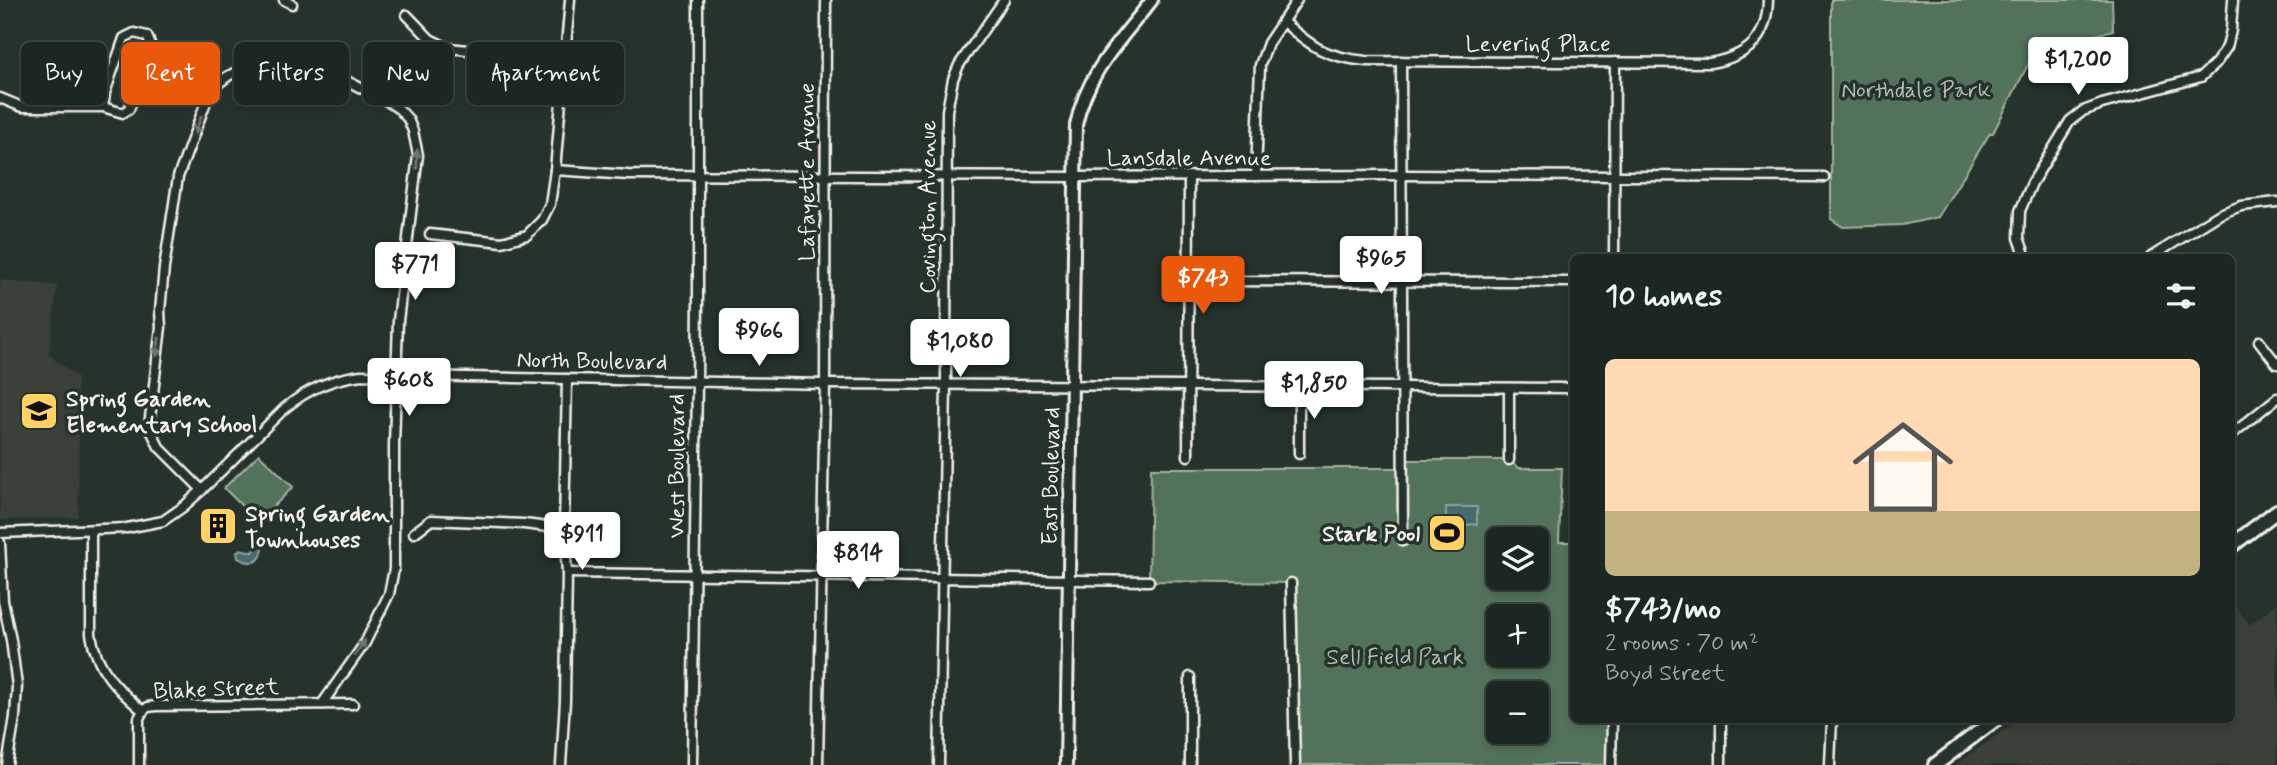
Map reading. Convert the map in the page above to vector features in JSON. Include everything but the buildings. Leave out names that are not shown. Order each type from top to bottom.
[{"type":"main road","points":[[2235,540],[2277,511]]},
{"type":"main road","points":[[1935,765],[1991,723]]},
{"type":"street","points":[[566,42],[570,0]]},
{"type":"street","name":"West Boulevard","points":[[692,765],[698,0]]},
{"type":"street","name":"Lafayette Avenue","points":[[818,765],[826,0]]},
{"type":"street","name":"Covington Avenue","points":[[939,765],[946,385],[947,111],[953,79],[972,44],[1004,0]]},
{"type":"street","name":"East Boulevard","points":[[1066,765],[1076,125],[1085,93],[1095,74],[1152,0]]},
{"type":"street","points":[[1256,176],[1260,65],[1268,43],[1297,0]]},
{"type":"street","name":"Levering Place","points":[[1282,21],[1309,44],[1329,54],[1366,61],[1710,63],[1738,56],[1759,36],[1764,27],[1768,0]]},
{"type":"street","points":[[2025,254],[2019,238],[2020,211],[2032,183],[2070,121],[2083,111],[2102,104],[2201,77],[2216,63],[2227,47],[2233,0]]},
{"type":"street","points":[[407,15],[430,39],[449,48],[467,50]]},
{"type":"street","points":[[1,100],[22,107],[103,107],[123,113],[129,109],[152,48],[147,36],[134,33],[124,38],[105,93],[103,107]]},
{"type":"street","points":[[202,490],[159,447],[149,426],[161,327],[159,311],[178,177],[206,102],[215,86],[243,67],[262,59],[300,61],[387,100],[408,119],[418,155],[398,321],[394,569],[389,594],[365,643],[322,704]]},
{"type":"street","points":[[1401,61],[1403,541]]},
{"type":"street","points":[[1614,254],[1615,62]]},
{"type":"street","points":[[430,234],[502,242],[527,235],[542,220],[550,204],[560,105]]},
{"type":"street","name":"Lansdale Avenue","points":[[555,170],[628,175],[1824,177]]},
{"type":"street","points":[[1188,456],[1189,176]]},
{"type":"street","points":[[2156,254],[2233,208],[2277,202]]},
{"type":"street","points":[[1189,281],[1570,282]]},
{"type":"street","points":[[2259,341],[2277,364]]},
{"type":"street","name":"North Boulevard","points":[[0,533],[127,528],[163,520],[202,490],[298,397],[343,377],[824,384],[1570,388]]},
{"type":"street","points":[[561,765],[567,573],[564,529],[567,379]]},
{"type":"street","points":[[1299,388],[1299,454]]},
{"type":"street","points":[[1509,388],[1509,460]]},
{"type":"street","points":[[2235,432],[2277,398]]},
{"type":"street","points":[[414,533],[431,520],[524,524],[564,529]]},
{"type":"street","name":"Blake Street","points":[[91,530],[93,646],[108,678],[143,711],[156,706],[353,704]]},
{"type":"street","points":[[0,542],[3,601],[16,686],[15,717],[7,765]]},
{"type":"street","points":[[567,573],[1149,581]]},
{"type":"street","points":[[1291,583],[1295,765]]},
{"type":"street","points":[[1190,765],[1191,677]]},
{"type":"street","points":[[139,765],[139,718],[143,711]]},
{"type":"street","points":[[1611,765],[1612,723]]},
{"type":"street","points":[[1721,723],[1721,765]]},
{"type":"street","points":[[1830,765],[1832,723]]},
{"type":"shaded area","name":"Spring Garden Elementary School","points":[[0,280],[57,286],[49,355],[77,377],[78,517],[0,520]]},
{"type":"shaded area","points":[[2277,603],[2277,765],[1956,765],[2014,723],[2235,723],[2235,605],[2250,625]]},
{"type":"green space","name":"Northdale Park","points":[[1831,0],[2112,0],[2113,30],[2034,53],[1993,133],[1990,133],[1938,217],[1902,225],[1843,227],[1831,219]]},
{"type":"green space","points":[[259,454],[293,487],[258,522],[224,488]]},
{"type":"green space","name":"Sell Field Park","points":[[1404,460],[1509,460],[1519,468],[1562,468],[1559,542],[1570,542],[1570,723],[1612,723],[1611,765],[1295,765],[1291,583],[1149,581],[1151,468],[1403,468]]},
{"type":"water","name":"Stark Pool","points":[[1446,507],[1477,507],[1477,524],[1463,525],[1463,543],[1431,542],[1431,524],[1446,524]]},
{"type":"water","points":[[255,540],[264,540],[261,557],[255,562],[238,558],[237,552],[240,549],[253,552]]},
{"type":"place","name":"Spring Garden Elementary School","points":[[39,411]]},
{"type":"place","name":"Spring Garden Townhouses","points":[[218,526]]},
{"type":"place","name":"Stark Pool","points":[[1447,533]]}]
